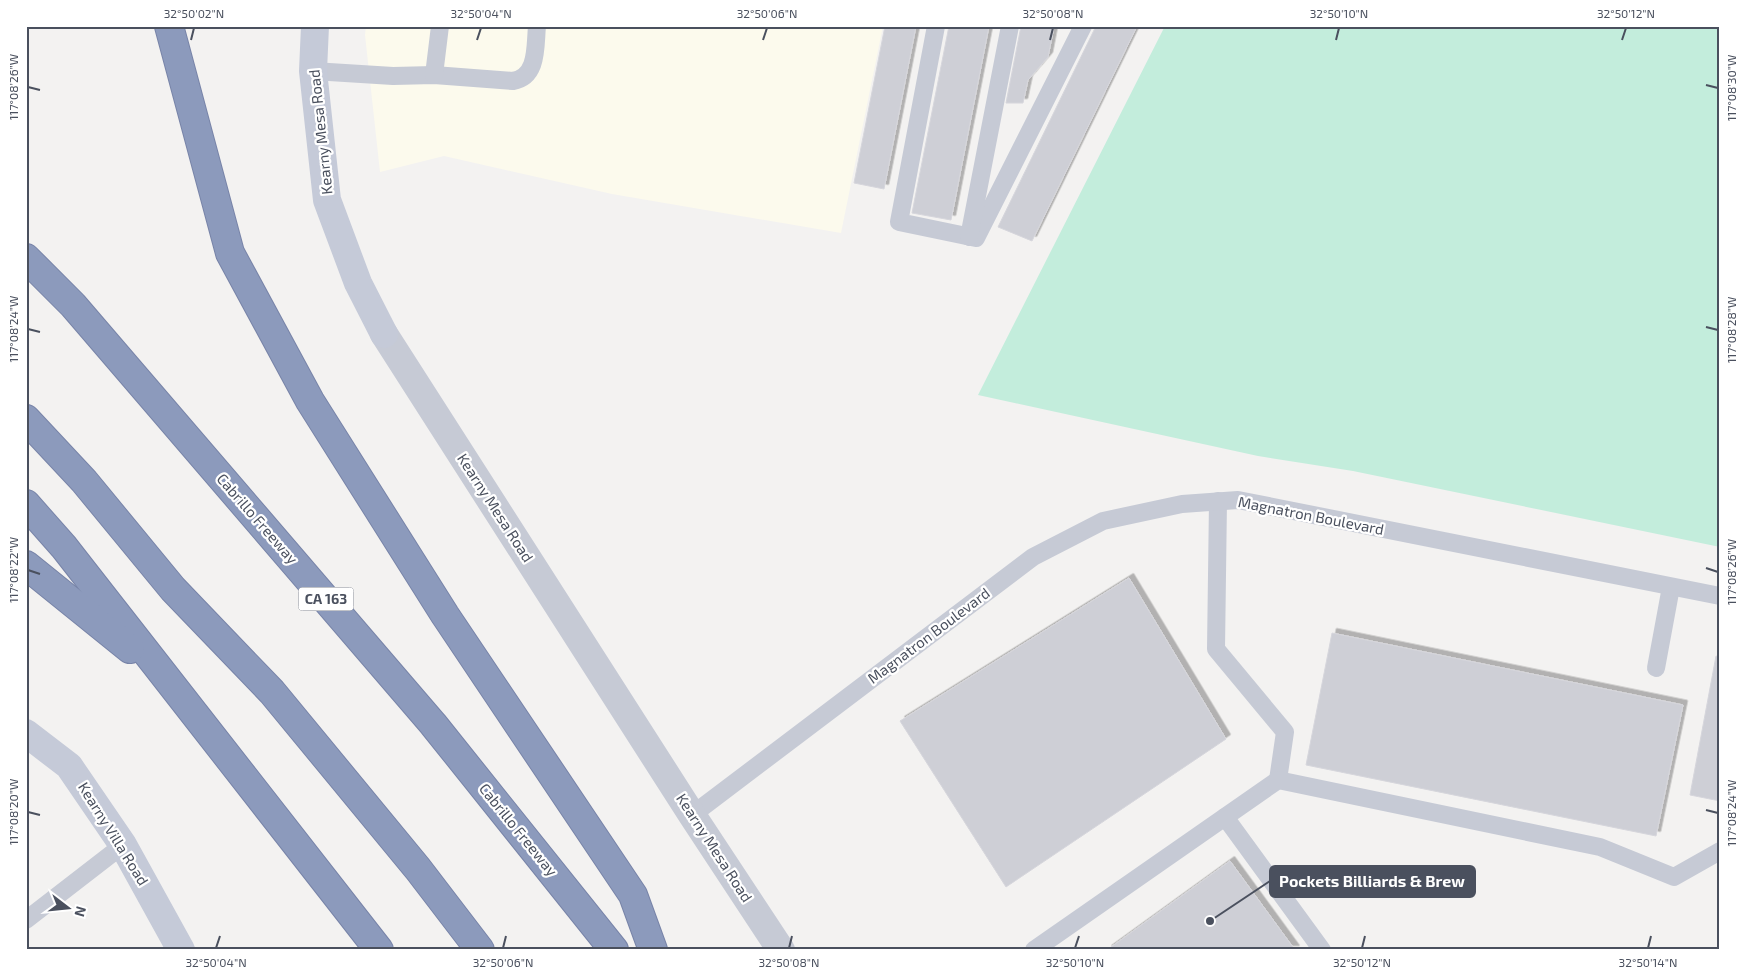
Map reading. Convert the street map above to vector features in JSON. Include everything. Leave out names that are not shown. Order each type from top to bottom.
[{"type":"highway","points":[[169,26],[230,252],[316,409],[451,624],[632,895],[653,950]]},
{"type":"highway","name":"Cabrillo Freeway","points":[[26,258],[73,304],[433,724],[614,950]]},
{"type":"highway","points":[[26,419],[84,481],[174,589],[272,692],[418,869],[480,950]]},
{"type":"highway","points":[[26,504],[64,547],[379,950]]},
{"type":"highway","points":[[26,565],[170,682]]},
{"type":"street","name":"Kearny Mesa Road","points":[[316,26],[313,71],[327,200],[358,283],[384,334],[692,815],[781,950]]},
{"type":"street","name":"Kearny Villa Road","points":[[26,733],[69,766],[123,845],[181,950]]},
{"type":"lane","points":[[434,75],[440,26]]},
{"type":"lane","points":[[313,71],[393,76],[434,75],[513,81],[522,80],[531,70],[537,26]]},
{"type":"lane","points":[[936,26],[898,222],[976,238],[1079,31]]},
{"type":"lane","points":[[969,237],[1010,26]]},
{"type":"lane","name":"Magnatron Boulevard","points":[[692,815],[1033,557],[1102,521],[1182,504],[1238,500],[1720,596]]},
{"type":"lane","points":[[1218,501],[1216,649],[1285,732],[1278,780]]},
{"type":"lane","points":[[1656,668],[1671,587]]},
{"type":"lane","points":[[1034,950],[1278,780],[1600,847],[1674,877],[1720,851]]},
{"type":"lane","points":[[1226,816],[1322,950]]},
{"type":"lane","points":[[26,920],[123,845]]},
{"type":"shaded area","points":[[366,26],[883,26],[841,233],[612,194],[444,156],[380,172],[365,35]]},
{"type":"green space","points":[[1165,26],[1720,26],[1720,547],[1353,471],[1258,456],[978,395]]},
{"type":"building","points":[[885,26],[916,26],[884,189],[854,183]]},
{"type":"building","points":[[949,26],[989,26],[951,220],[912,213]]},
{"type":"building","points":[[1021,26],[1054,26],[1048,57],[1028,80],[1023,103],[1006,103]]},
{"type":"building","points":[[1096,26],[1137,26],[1032,241],[998,227]]},
{"type":"building","points":[[1129,578],[1226,739],[1006,887],[900,721]]},
{"type":"building","points":[[1332,633],[1683,705],[1656,836],[1306,765]]},
{"type":"building","points":[[1716,656],[1720,657],[1720,801],[1690,795]]},
{"type":"building","points":[[1230,861],[1295,950],[1107,950]]},
{"type":"place","name":"Pockets Billiards & Brew","points":[[1210,921]]}]
